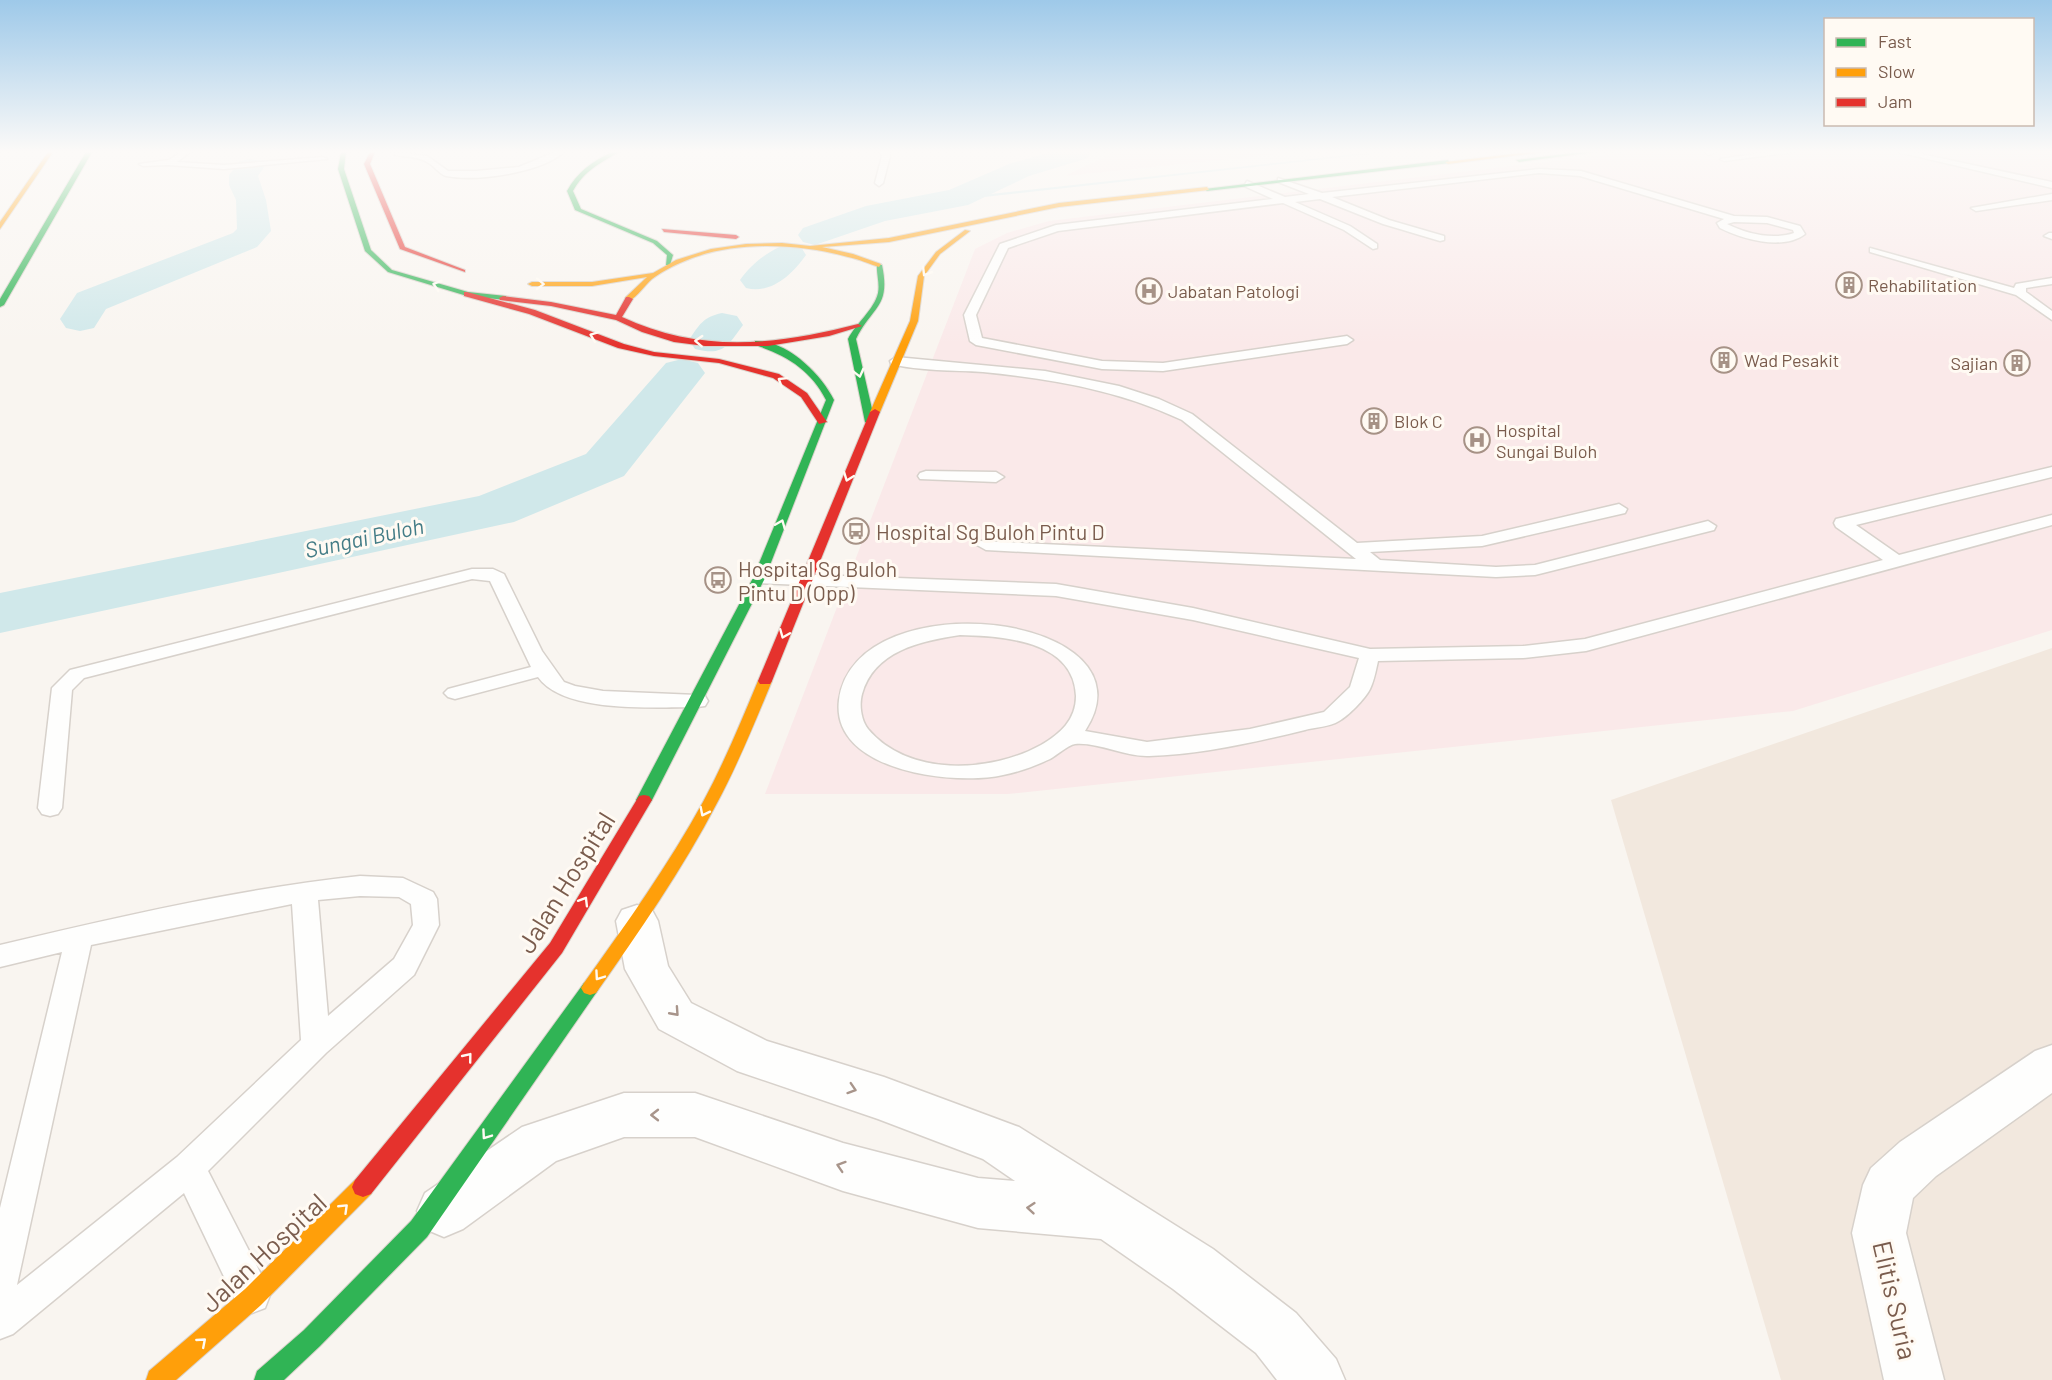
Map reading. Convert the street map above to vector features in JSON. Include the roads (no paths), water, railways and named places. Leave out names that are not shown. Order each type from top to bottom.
[{"type":"main road","points":[[0,305],[52,216]]},
{"type":"main road","points":[[357,216],[368,251],[390,271],[532,312],[621,346],[654,354],[719,361],[776,376],[804,395],[822,422]]},
{"type":"main road","points":[[389,216],[402,248],[432,261],[472,273]]},
{"type":"main road","points":[[592,216],[655,242],[670,255],[668,265]]},
{"type":"main road","points":[[631,216],[664,230],[731,248]]},
{"type":"main road","points":[[515,281],[533,284],[593,284],[623,281],[651,274],[668,265],[731,248],[813,246],[889,240],[961,228],[1010,216]]},
{"type":"main road","points":[[664,230],[723,237],[835,238],[961,228]]},
{"type":"main road","points":[[813,246],[888,263],[923,243],[961,228]]},
{"type":"main road","points":[[266,1380],[312,1338],[419,1228],[638,921],[701,819],[736,748],[914,321],[921,276],[961,228]]},
{"type":"main road","points":[[888,263],[898,285],[916,305]]},
{"type":"main road","points":[[870,422],[852,353],[852,339],[858,326],[878,305],[888,263]]},
{"type":"main road","points":[[618,318],[626,302],[651,274]]},
{"type":"main road","points":[[467,294],[562,306],[618,318],[629,328],[677,340],[758,343],[810,339],[858,326]]},
{"type":"main road","name":"Jalan Hospital","points":[[158,1380],[253,1297],[352,1201],[556,948],[640,807],[759,578],[830,400],[819,376],[779,349],[758,343]]},
{"type":"street","points":[[638,921],[647,969],[675,1016],[754,1057],[884,1099],[1001,1143],[1193,1269],[1276,1333],[1315,1380]]},
{"type":"street","name":"Elitis Suria","points":[[1914,1380],[1879,1233],[1889,1185],[1918,1159],[2052,1066]]},
{"type":"street","points":[[419,1228],[540,1143],[624,1115],[695,1115],[843,1167],[978,1203],[1110,1215]]},
{"type":"lane","points":[[1154,216],[1056,228],[1004,246],[970,315],[976,340],[1102,365],[1163,367],[1347,340]]},
{"type":"lane","points":[[1320,216],[1347,228],[1373,246]]},
{"type":"lane","points":[[1372,216],[1440,238]]},
{"type":"lane","points":[[1724,216],[1779,222],[1797,228],[1800,234],[1787,238],[1749,235],[1723,226],[1722,223],[1733,219]]},
{"type":"lane","points":[[1874,250],[2020,292],[2052,316]]},
{"type":"lane","points":[[2020,292],[2020,286],[2052,281]]},
{"type":"lane","points":[[896,361],[1013,372],[1089,383],[1160,402],[1186,417],[1376,566]]},
{"type":"lane","points":[[1897,562],[1842,523],[2052,472]]},
{"type":"lane","points":[[926,476],[996,477]]},
{"type":"lane","points":[[1353,548],[1482,541],[1619,509]]},
{"type":"lane","points":[[759,578],[1056,590],[1193,614],[1370,655],[1523,652],[1586,645],[2052,520]]},
{"type":"lane","points":[[986,545],[1497,572],[1535,570],[1708,526]]},
{"type":"lane","points":[[50,808],[62,688],[77,674],[483,572],[493,574],[498,578],[542,670],[558,687],[577,694],[697,701]]},
{"type":"lane","points":[[1070,736],[1085,714],[1088,690],[1078,668],[1058,650],[1029,637],[984,629],[960,629],[925,634],[894,646],[868,663],[852,685],[849,709],[859,732],[882,753],[918,767],[959,772],[1002,769],[1041,756],[1070,736],[1147,749],[1250,736],[1331,717],[1360,689],[1370,655]]},
{"type":"lane","points":[[455,693],[542,670]]},
{"type":"lane","points":[[0,956],[79,937],[304,892],[360,886],[403,888],[424,899],[426,925],[405,967],[316,1044],[189,1168],[0,1322]]},
{"type":"lane","points":[[304,892],[316,1044]]},
{"type":"lane","points":[[0,1282],[79,937]]},
{"type":"lane","points":[[189,1168],[253,1297]]},
{"type":"waterway","points":[[80,319],[91,301],[245,240],[254,231],[253,216]]},
{"type":"waterway","name":"Sungai Buloh","points":[[815,235],[867,216]]},
{"type":"waterway","name":"Sungai Buloh","points":[[759,280],[788,255]]},
{"type":"waterway","name":"Sungai Buloh","points":[[710,340],[722,325]]},
{"type":"waterway","name":"Sungai Buloh","points":[[0,613],[494,510],[605,465],[682,373]]},
{"type":"place","name":"Rehabilitation","points":[[1849,285]]},
{"type":"place","name":"Jabatan Patologi","points":[[1149,291]]},
{"type":"place","name":"Wad Pesakit","points":[[1724,360]]},
{"type":"place","name":"Sajian","points":[[2017,363]]},
{"type":"place","name":"Blok C","points":[[1374,421]]},
{"type":"place","name":"Hospital Sungai Buloh","points":[[1477,440]]},
{"type":"place","name":"Hospital Sg Buloh Pintu D","points":[[856,531]]},
{"type":"place","name":"Hospital Sg Buloh Pintu D (Opp)","points":[[718,580]]}]
